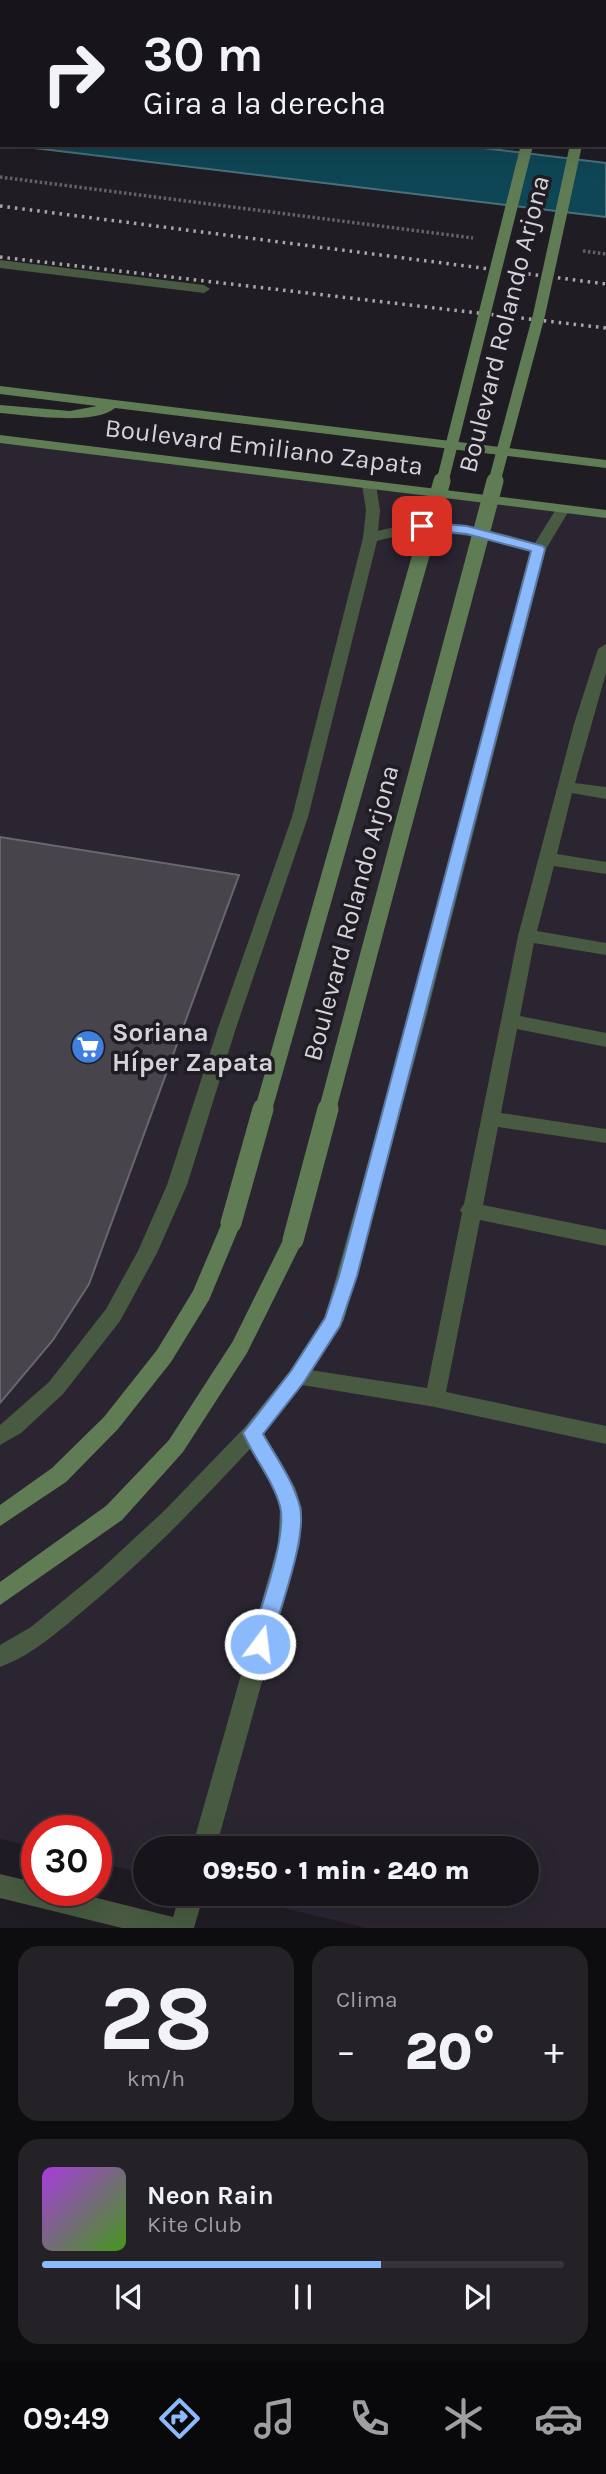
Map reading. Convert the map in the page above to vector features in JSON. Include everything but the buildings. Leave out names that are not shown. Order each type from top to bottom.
[{"type":"main road","name":"Boulevard Rolando Arjona","points":[[0,1517],[68,1466],[111,1423],[164,1356],[202,1294],[231,1223],[444,475],[526,147]]},
{"type":"main road","name":"Boulevard Rolando Arjona","points":[[0,1595],[114,1513],[176,1446],[240,1347],[293,1240],[539,315],[576,147]]},
{"type":"main road","name":"Boulevard Emiliano Zapata","points":[[0,390],[606,464]]},
{"type":"main road","points":[[0,409],[70,415],[121,404]]},
{"type":"main road","name":"Boulevard Emiliano Zapata","points":[[0,439],[606,514]]},
{"type":"street","points":[[0,264],[204,289]]},
{"type":"street","points":[[0,1436],[15,1427],[56,1388],[113,1315],[147,1253],[177,1185],[227,1028],[300,817],[370,538],[373,510],[369,485]]},
{"type":"street","points":[[0,1657],[39,1634],[105,1580],[173,1517],[252,1433],[297,1377],[334,1320],[348,1276],[539,549],[563,509]]},
{"type":"street","points":[[370,538],[392,530],[422,526],[467,530],[539,549]]},
{"type":"street","points":[[435,1398],[470,1210],[512,1021],[527,936],[582,724],[606,652]]},
{"type":"street","points":[[567,787],[606,793]]},
{"type":"street","points":[[549,859],[606,868]]},
{"type":"street","points":[[527,936],[606,949]]},
{"type":"street","points":[[512,1021],[606,1040]]},
{"type":"street","points":[[489,1118],[606,1136]]},
{"type":"street","points":[[470,1210],[606,1238]]},
{"type":"street","points":[[297,1377],[435,1398],[606,1435]]},
{"type":"street","points":[[207,1836],[289,1544],[291,1510],[287,1498],[252,1433]]},
{"type":"street","points":[[0,1886],[171,1928]]},
{"type":"street","points":[[182,1928],[188,1906]]},
{"type":"path","points":[[0,177],[481,239]]},
{"type":"path","points":[[578,251],[606,254]]},
{"type":"shaded area","points":[[0,441],[606,514],[606,1928],[367,1928],[275,1906],[539,1906],[539,1836],[133,1836],[133,1871],[112,1866],[112,1815],[21,1815],[21,1844],[0,1839]]},
{"type":"water","points":[[26,147],[475,147],[606,163],[606,217]]},
{"type":"railway","points":[[0,206],[606,284]]},
{"type":"railway","points":[[0,257],[606,328]]},
{"type":"place","name":"Soriana Híper Zapata","points":[[88,1047]]},
{"type":"route","points":[[260,1644],[289,1544],[291,1510],[284,1487],[252,1433],[297,1377],[334,1320],[416,1021],[539,549],[467,530],[422,526]]}]
